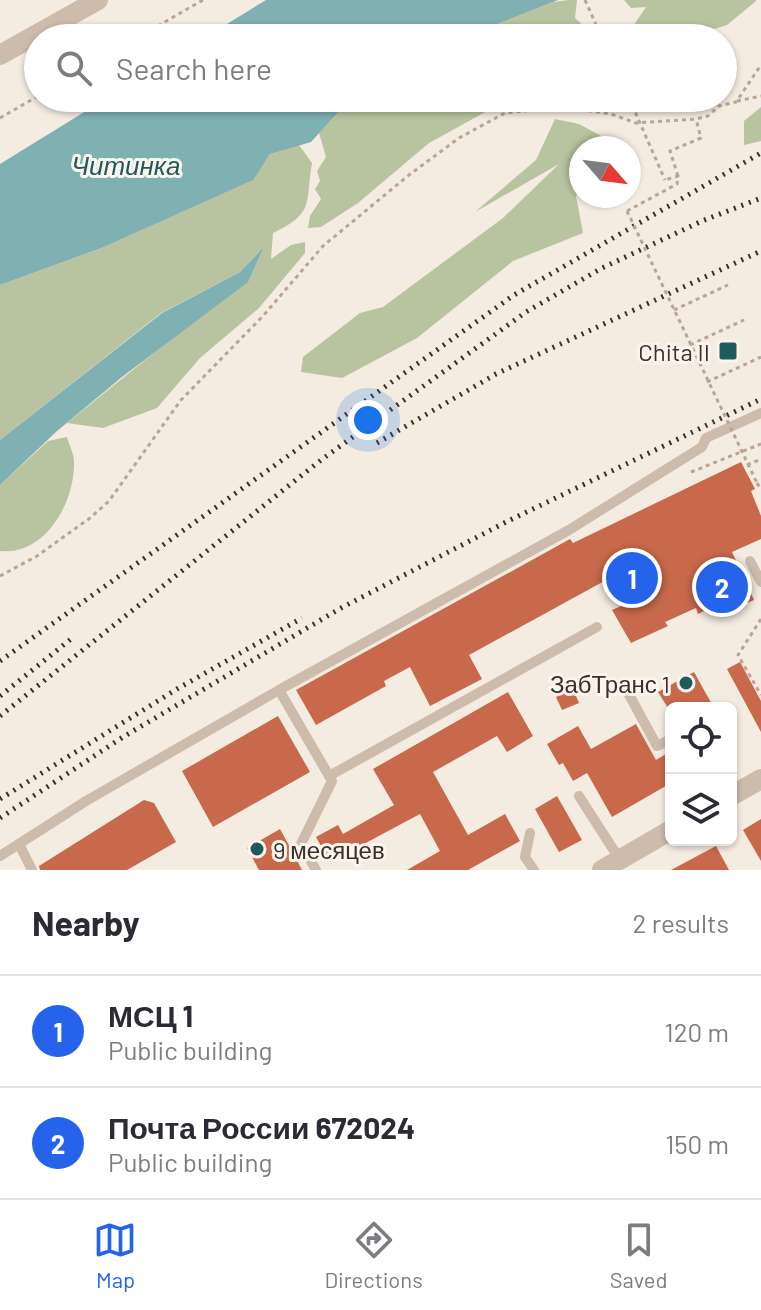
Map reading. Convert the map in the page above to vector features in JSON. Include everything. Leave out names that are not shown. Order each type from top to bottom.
[{"type":"street","points":[[55,24],[98,0]]},
{"type":"street","points":[[0,55],[24,42]]},
{"type":"street","points":[[737,793],[761,779]]},
{"type":"street","points":[[611,865],[665,834]]},
{"type":"lane","points":[[0,856],[86,801],[279,690],[569,530],[702,447],[706,438],[761,413]]},
{"type":"lane","points":[[750,561],[761,582]]},
{"type":"lane","points":[[329,776],[597,627]]},
{"type":"lane","points":[[279,690],[332,781],[301,844],[316,870]]},
{"type":"lane","points":[[627,691],[657,746],[665,742]]},
{"type":"lane","points":[[579,796],[611,865]]},
{"type":"lane","points":[[530,833],[525,857],[534,870]]},
{"type":"lane","points":[[19,844],[32,870]]},
{"type":"path","points":[[161,24],[203,0]]},
{"type":"path","points":[[585,0],[596,24]]},
{"type":"path","points":[[737,101],[761,65]]},
{"type":"path","points":[[737,102],[761,96]]},
{"type":"path","points":[[0,118],[24,104]]},
{"type":"path","points":[[0,576],[37,556],[109,501],[181,400],[263,316],[323,246],[459,138],[505,113],[515,112]]},
{"type":"path","points":[[598,112],[636,123],[696,119],[712,112]]},
{"type":"path","points":[[635,112],[665,180],[678,176]]},
{"type":"path","points":[[696,119],[701,138],[670,151],[678,176],[677,184],[627,211],[761,490]]},
{"type":"path","points":[[674,310],[728,285]]},
{"type":"path","points":[[690,345],[744,320]]},
{"type":"path","points":[[707,382],[761,357]]},
{"type":"path","points":[[702,447],[691,472],[761,444]]},
{"type":"path","points":[[747,465],[761,459]]},
{"type":"path","points":[[761,619],[738,655],[761,695]]},
{"type":"green space","points":[[577,0],[575,18],[581,24],[497,24],[553,2]]},
{"type":"green space","points":[[624,0],[756,0],[728,24],[634,24],[646,7],[631,8]]},
{"type":"green space","points":[[761,107],[761,141],[744,145],[744,121]]},
{"type":"green space","points":[[338,112],[485,112],[429,143],[358,203],[321,227],[308,228],[310,216],[321,199],[315,189],[320,181],[317,171],[326,157],[319,133]]},
{"type":"green space","points":[[555,119],[579,124],[601,136],[569,136],[569,208],[578,208],[583,233],[513,261],[417,338],[342,378],[301,372],[303,357],[360,313],[383,307],[503,218],[559,164],[475,212],[536,160]]},
{"type":"green space","points":[[299,145],[312,163],[308,198],[296,219],[273,233],[271,259],[291,245],[305,242],[305,253],[259,308],[200,358],[157,408],[103,428],[67,423],[247,282],[260,251],[240,272],[161,313],[0,440],[0,285],[104,247],[252,180],[270,154]]},
{"type":"green space","points":[[67,437],[74,462],[73,477],[55,523],[31,545],[0,551],[0,485],[48,441]]},
{"type":"water","points":[[266,0],[558,0],[497,24],[227,24]]},
{"type":"water","name":"Читинка","points":[[84,112],[338,112],[311,142],[270,154],[253,180],[104,247],[0,285],[0,164]]},
{"type":"water","points":[[263,248],[248,282],[122,377],[57,431],[0,485],[0,440],[162,313],[240,272]]},
{"type":"building","points":[[741,462],[755,489],[751,491],[761,516],[761,539],[732,552],[754,600],[731,610],[725,600],[698,614],[696,608],[665,622],[668,626],[631,643],[612,610],[621,606],[608,579],[469,655],[482,679],[430,706],[410,667],[384,681],[386,686],[316,725],[296,690],[570,539],[573,543]]},
{"type":"building","points":[[740,662],[761,701],[761,732],[727,669]]},
{"type":"building","points":[[694,672],[711,702],[665,703],[658,692]]},
{"type":"building","points":[[573,689],[579,703],[562,710],[556,697]]},
{"type":"building","points":[[508,692],[533,736],[507,752],[497,736],[433,772],[468,835],[505,814],[520,841],[468,870],[407,870],[440,851],[420,814],[330,862],[316,837],[338,825],[343,834],[394,805],[373,769]]},
{"type":"building","points":[[278,716],[310,772],[213,827],[182,771]]},
{"type":"building","points":[[636,724],[656,760],[665,755],[665,786],[612,817],[587,773],[573,781],[547,744],[578,726],[591,749]]},
{"type":"building","points":[[557,796],[582,840],[559,852],[535,809]]},
{"type":"building","points":[[144,800],[154,803],[176,842],[127,870],[40,870],[39,866]]},
{"type":"building","points":[[761,819],[761,861],[743,830]]},
{"type":"building","points":[[280,829],[302,870],[259,870],[247,848]]},
{"type":"building","points":[[716,846],[729,870],[671,870]]},
{"type":"railway","points":[[0,661],[514,295],[761,153]]},
{"type":"railway","points":[[0,716],[321,460],[526,312],[602,268],[702,221],[761,198]]},
{"type":"railway","points":[[377,443],[496,374],[761,251]]},
{"type":"railway","points":[[0,818],[123,737],[341,608],[508,521],[761,399]]},
{"type":"railway","points":[[0,799],[177,689],[302,618]]},
{"type":"railway","points":[[0,696],[71,639]]},
{"type":"place","name":"Chita II","points":[[728,351]]},
{"type":"place","name":"МСЦ 1","points":[[632,578]]},
{"type":"place","name":"Почта России 672024","points":[[722,587]]},
{"type":"place","name":"ЗабТранс 1","points":[[686,683]]},
{"type":"place","name":"9 месяцев","points":[[257,849]]}]
